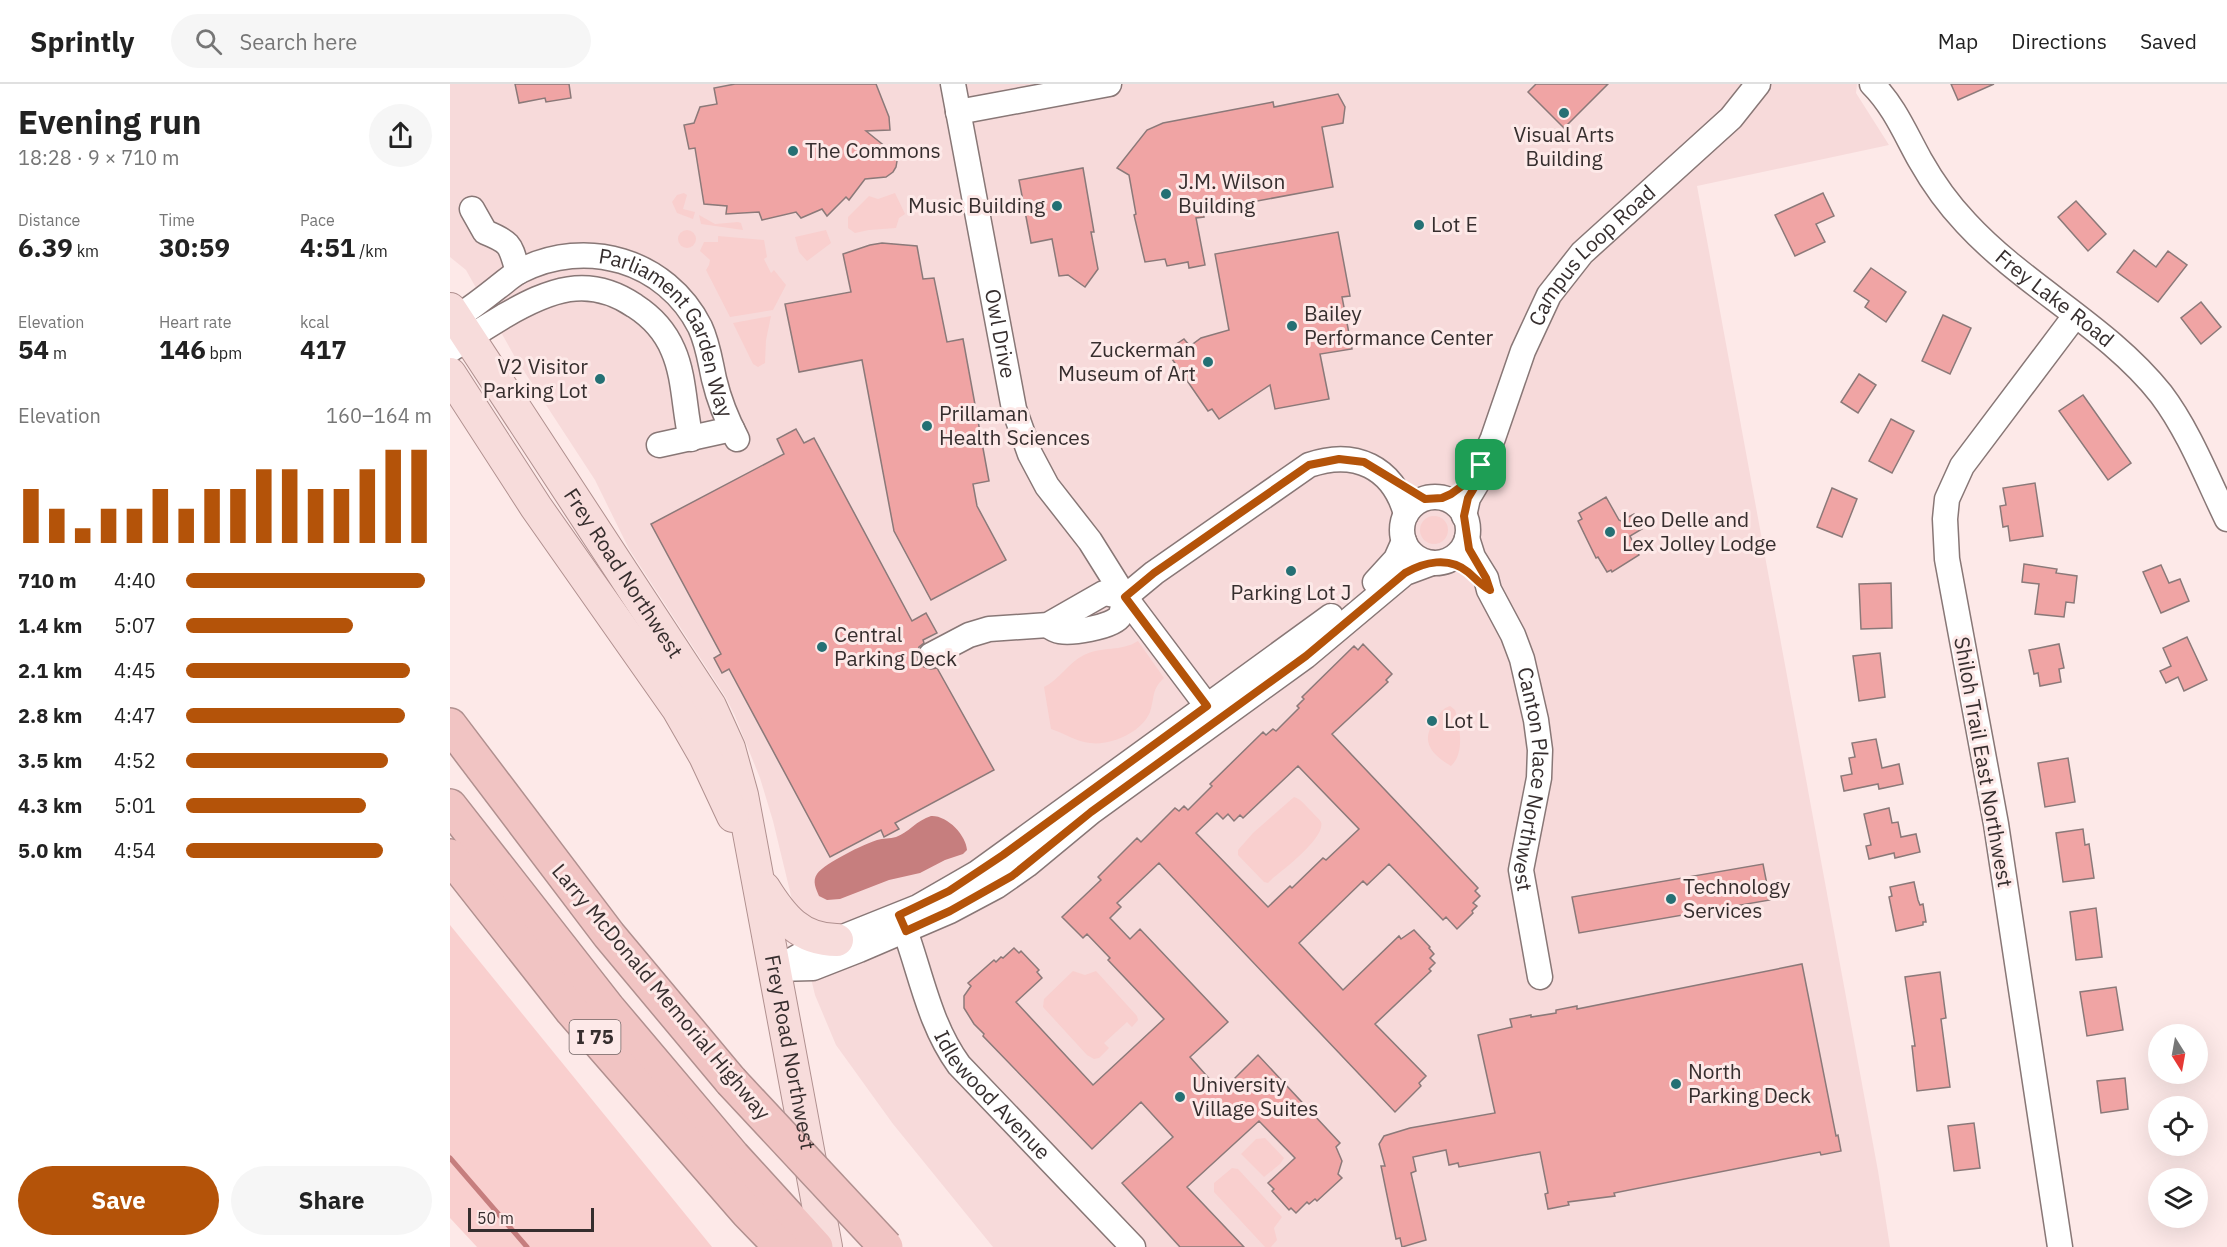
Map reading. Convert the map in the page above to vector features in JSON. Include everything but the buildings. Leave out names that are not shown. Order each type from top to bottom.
[{"type":"highway","name":"Larry McDonald Memorial Highway","points":[[450,725],[609,934],[731,1081],[886,1247]]},
{"type":"highway","points":[[450,806],[479,846],[608,1008],[733,1156],[816,1247]]},
{"type":"highway","name":"I 75","points":[[450,856],[572,1011],[747,1212],[781,1247]]},
{"type":"main road","name":"Frey Road Northwest","points":[[455,327],[710,706],[729,748],[742,795],[776,969],[826,1247]]},
{"type":"main road","name":"Frey Road Northwest","points":[[450,374],[536,507],[678,709],[705,756],[756,869]]},
{"type":"main road","points":[[756,869],[776,907],[792,926],[814,936],[837,939]]},
{"type":"street","name":"Owl Drive","points":[[953,84],[1014,409],[1021,432],[1047,486],[1090,541],[1125,597],[1209,716]]},
{"type":"street","points":[[958,112],[1109,84]]},
{"type":"street","name":"Campus Loop Road","points":[[1466,527],[1468,498],[1480,478],[1481,465],[1535,321],[1548,295],[1570,266],[1731,118],[1758,84]]},
{"type":"street","name":"Frey Lake Road","points":[[1872,84],[1892,107],[1933,182],[1964,222],[2009,264],[2119,352],[2162,395],[2190,442],[2227,519]]},
{"type":"street","points":[[472,209],[485,232],[500,238],[511,246],[518,272]]},
{"type":"street","name":"Parliament Garden Way","points":[[587,255],[633,264],[661,279],[681,297],[700,327],[710,356],[717,393],[734,434],[691,440],[677,363],[669,341],[647,314],[617,295],[588,288],[553,293],[523,306],[455,327],[518,272],[543,261],[565,256],[587,255]]},
{"type":"street","name":"Shiloh Trail East Northwest","points":[[2060,1247],[1996,824],[1947,559],[1945,519],[1947,499],[1962,466],[2075,316]]},
{"type":"street","points":[[659,445],[691,440]]},
{"type":"street","points":[[931,655],[969,635],[989,629],[1047,625],[1057,631],[1072,631],[1113,622],[1119,617],[1125,597],[1154,573],[1309,465],[1327,460],[1356,460],[1378,469],[1389,478],[1399,482],[1424,504],[1455,504],[1466,527],[1459,552],[1439,562],[1405,573],[1314,650],[1209,716]]},
{"type":"street","name":"Campus Loop Road","points":[[1424,504],[1458,490],[1472,472],[1481,465]]},
{"type":"street","points":[[1424,504],[1402,532],[1404,541],[1416,557],[1439,562]]},
{"type":"street","name":"Canton Place Northwest","points":[[1466,527],[1473,557],[1486,578],[1522,659],[1538,736],[1540,763],[1538,787],[1521,870],[1540,977]]},
{"type":"street","points":[[776,969],[808,951],[837,939],[950,911],[1012,876],[1364,592],[1389,568],[1404,541]]},
{"type":"street","name":"Canton Place Northwest","points":[[1439,562],[1467,571],[1490,590]]},
{"type":"street","points":[[776,969],[813,968],[902,923]]},
{"type":"street","name":"Idlewood Avenue","points":[[902,923],[930,1009],[959,1065],[1133,1247]]},
{"type":"shaded area","points":[[450,84],[1857,84],[1856,93],[1889,145],[1697,186],[1890,1247],[993,1247],[893,1124],[836,1045],[815,995],[773,821],[760,778],[735,716],[725,696],[629,549],[595,480],[516,359],[466,270],[450,257]]},
{"type":"shaded area","points":[[684,193],[687,195],[683,209],[695,212],[693,219],[677,213],[672,202],[677,195]]},
{"type":"shaded area","points":[[895,193],[905,214],[899,218],[896,228],[855,233],[848,228],[848,217],[869,196],[878,199]]},
{"type":"shaded area","points":[[699,215],[715,224],[741,223],[743,230],[701,224]]},
{"type":"shaded area","points":[[683,230],[691,230],[696,235],[694,246],[683,248],[678,243],[678,235]]},
{"type":"shaded area","points":[[826,230],[831,243],[807,261],[799,252],[795,237]]},
{"type":"shaded area","points":[[718,236],[764,240],[767,257],[764,259],[771,273],[774,270],[786,285],[773,310],[730,317],[706,270],[710,260],[700,251],[704,242],[718,242]]},
{"type":"shaded area","points":[[771,316],[766,340],[765,363],[758,367],[753,364],[733,323]]},
{"type":"shaded area","points":[[1434,516],[1444,520],[1448,530],[1444,540],[1434,544],[1424,540],[1420,530],[1424,520]]},
{"type":"shaded area","points":[[1138,641],[1164,678],[1155,690],[1150,712],[1140,726],[1116,740],[1098,743],[1080,741],[1051,729],[1044,687],[1084,655],[1125,647]]},
{"type":"shaded area","points":[[1450,706],[1455,710],[1460,739],[1458,754],[1451,766],[1433,752],[1428,740],[1431,727],[1442,711]]},
{"type":"shaded area","points":[[1294,797],[1319,819],[1321,828],[1303,852],[1268,883],[1264,882],[1238,855],[1238,850],[1253,833]]},
{"type":"shaded area","points":[[931,816],[943,819],[955,827],[966,844],[967,850],[963,854],[920,873],[889,880],[840,899],[827,900],[819,896],[815,879],[817,874],[828,865],[871,842],[894,838]]},
{"type":"shaded area","points":[[450,925],[712,1247],[477,1247],[450,1218]]},
{"type":"shaded area","points":[[1073,971],[1085,975],[1096,971],[1137,1016],[1138,1020],[1132,1027],[1127,1022],[1104,1043],[1109,1048],[1099,1058],[1094,1059],[1087,1055],[1043,1007],[1044,999]]},
{"type":"shaded area","points":[[1265,1138],[1284,1158],[1264,1177],[1241,1154],[1256,1139]]},
{"type":"shaded area","points":[[1232,1168],[1238,1169],[1282,1217],[1274,1228],[1277,1240],[1271,1247],[1265,1247],[1214,1192],[1214,1183]]},
{"type":"waterway","points":[[450,1158],[527,1247]]},
{"type":"place","name":"Visual Arts Building","points":[[1564,113]]},
{"type":"place","name":"The Commons","points":[[793,151]]},
{"type":"place","name":"J.M. Wilson Building","points":[[1166,194]]},
{"type":"place","name":"Music Building","points":[[1057,206]]},
{"type":"place","name":"Lot E","points":[[1419,225]]},
{"type":"place","name":"Bailey Performance Center","points":[[1292,326]]},
{"type":"place","name":"Zuckerman Museum of Art","points":[[1208,362]]},
{"type":"place","name":"V2 Visitor Parking Lot","points":[[600,379]]},
{"type":"place","name":"Prillaman Health Sciences","points":[[927,426]]},
{"type":"place","name":"Leo Delle and Lex Jolley Lodge","points":[[1610,532]]},
{"type":"place","name":"Parking Lot J","points":[[1291,571]]},
{"type":"place","name":"Central Parking Deck","points":[[822,647]]},
{"type":"place","name":"Lot L","points":[[1432,721]]},
{"type":"place","name":"Technology Services","points":[[1671,899]]},
{"type":"place","name":"North Parking Deck","points":[[1676,1084]]},
{"type":"place","name":"University Village Suites","points":[[1180,1097]]},
{"type":"route","points":[[1339,459],[1364,462],[1425,499],[1442,498],[1458,490],[1472,472],[1481,465],[1480,478],[1468,498],[1464,516],[1467,523],[1469,549],[1483,572],[1490,590],[1467,571],[1445,561],[1432,562],[1405,573],[1306,656],[1091,812],[1012,876],[950,911],[906,931],[899,915],[949,891],[977,873],[1207,706],[1125,597],[1154,573],[1318,461],[1339,459]]}]
